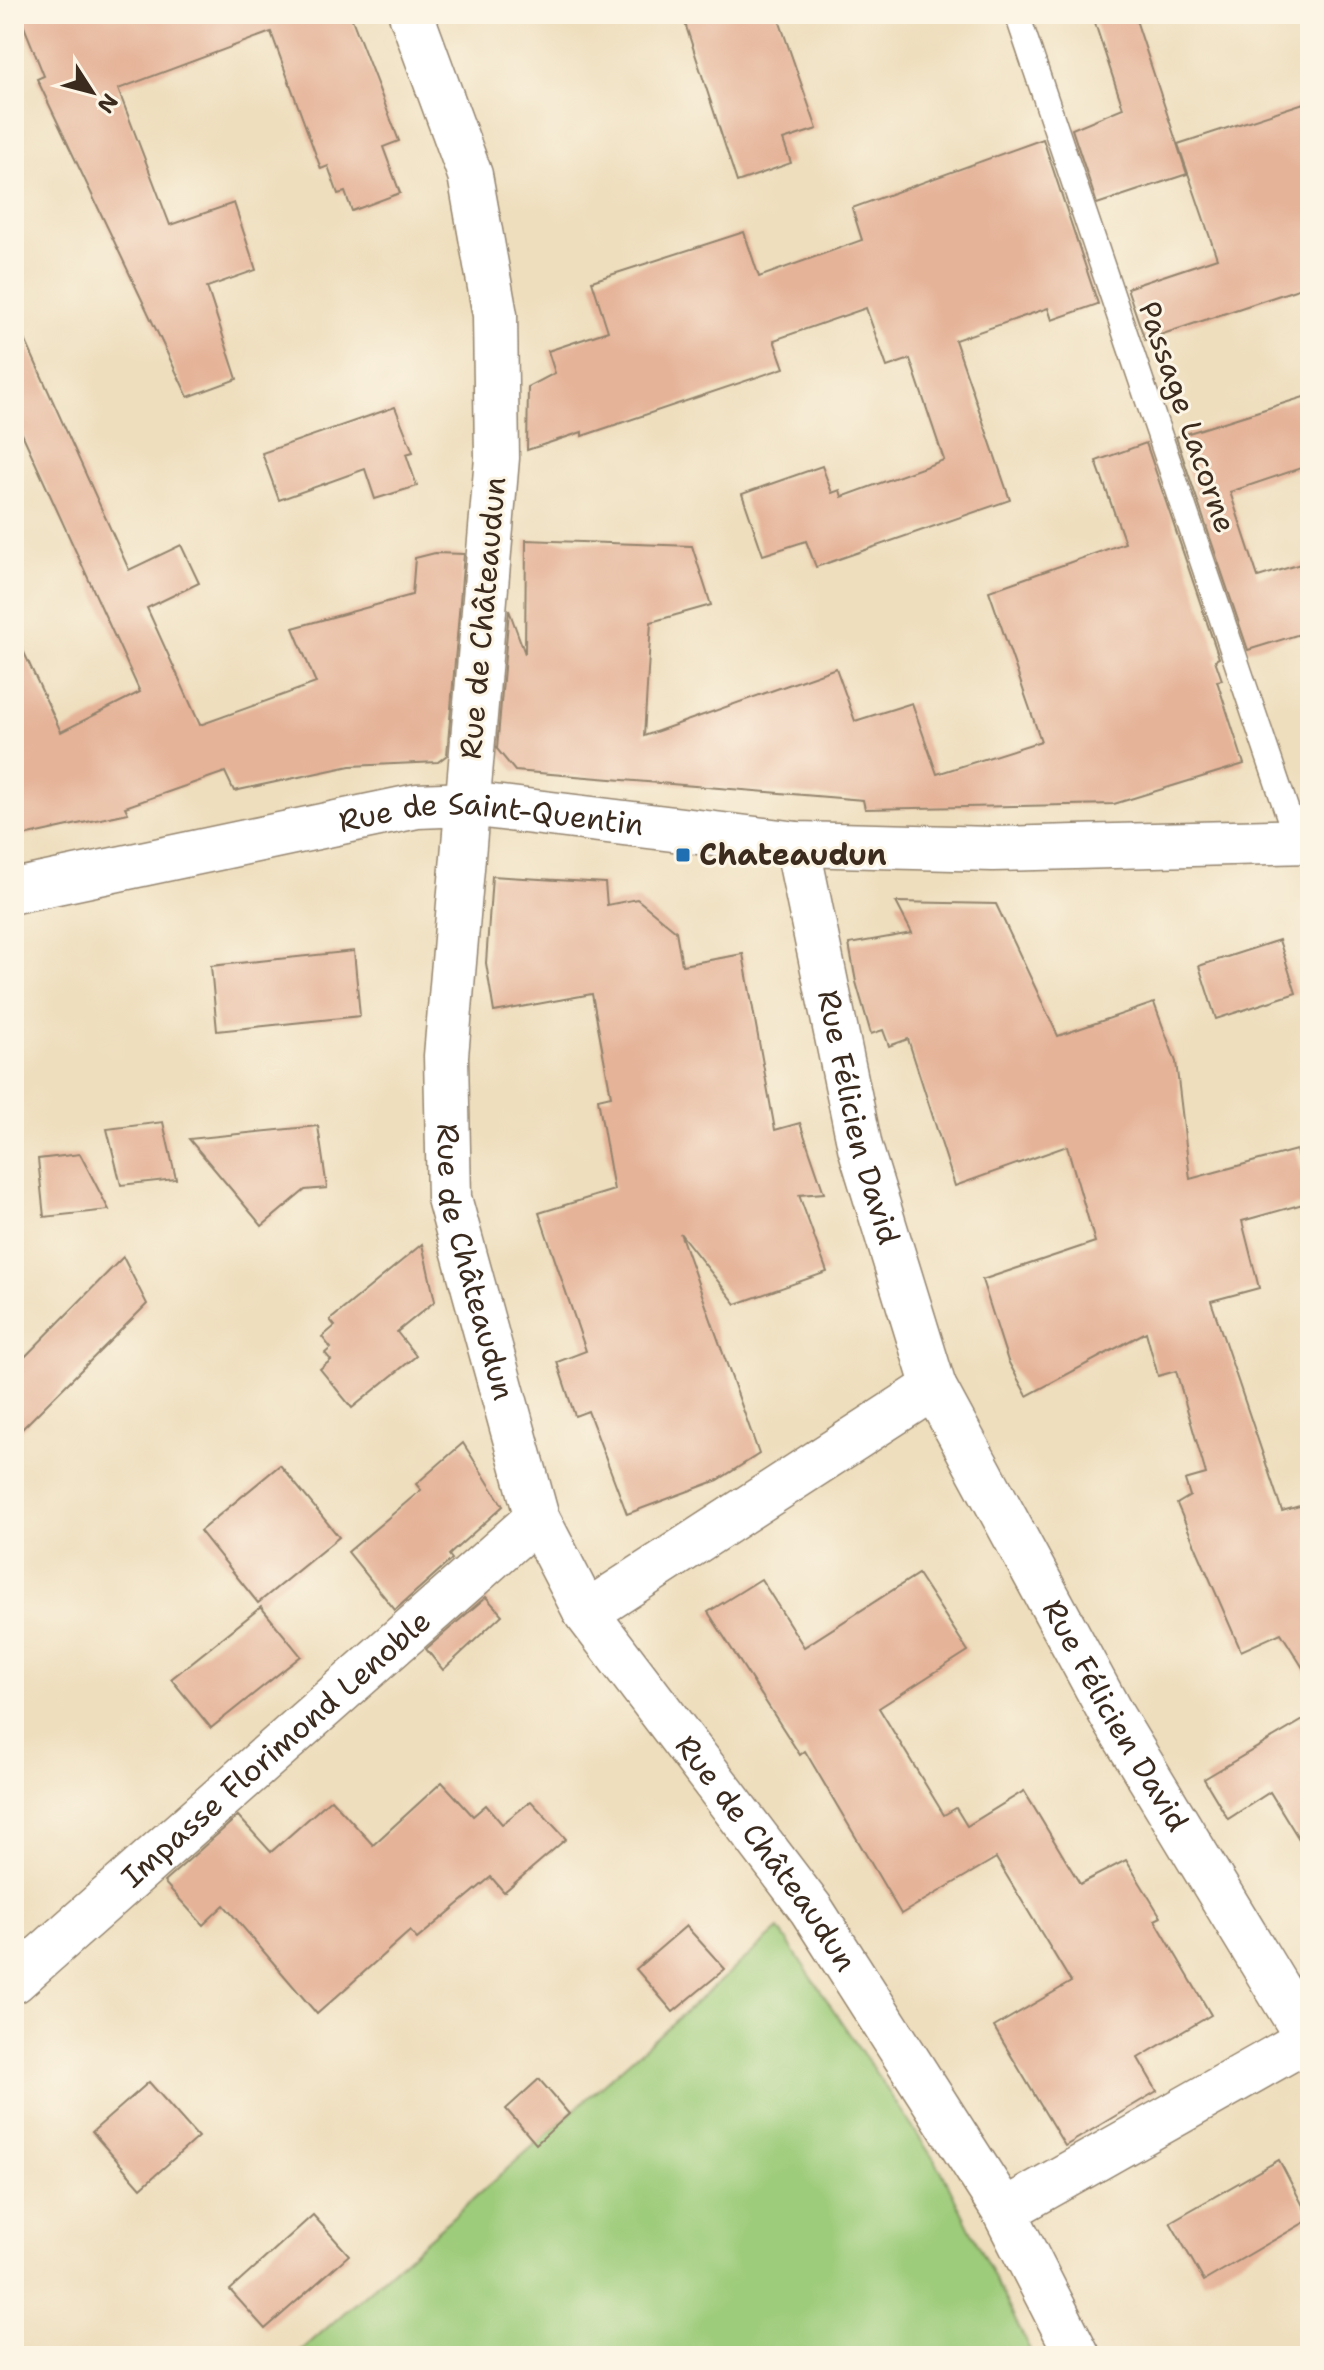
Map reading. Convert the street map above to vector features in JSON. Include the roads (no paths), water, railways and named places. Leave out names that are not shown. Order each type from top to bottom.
[{"type":"street","name":"Rue de Châteaudun","points":[[411,14],[470,175],[495,315],[497,458],[446,1056],[449,1198],[537,1518],[586,1613],[811,1909],[1004,2211],[1078,2356]]},
{"type":"street","name":"Rue de Saint-Quentin","points":[[14,891],[417,806],[468,804],[797,844],[993,849],[1304,841]]},
{"type":"street","name":"Rue Félicien David","points":[[797,844],[860,1147],[934,1387],[1111,1714],[1309,2038]]},
{"type":"street","points":[[586,1613],[934,1387]]},
{"type":"street","name":"Impasse Florimond Lenoble","points":[[14,1981],[537,1518]]},
{"type":"street","points":[[1004,2211],[1309,2038]]},
{"type":"lane","name":"Passage Lacorne","points":[[1017,14],[1304,841]]},
{"type":"place","name":"Chateaudun","points":[[683,855]]}]
